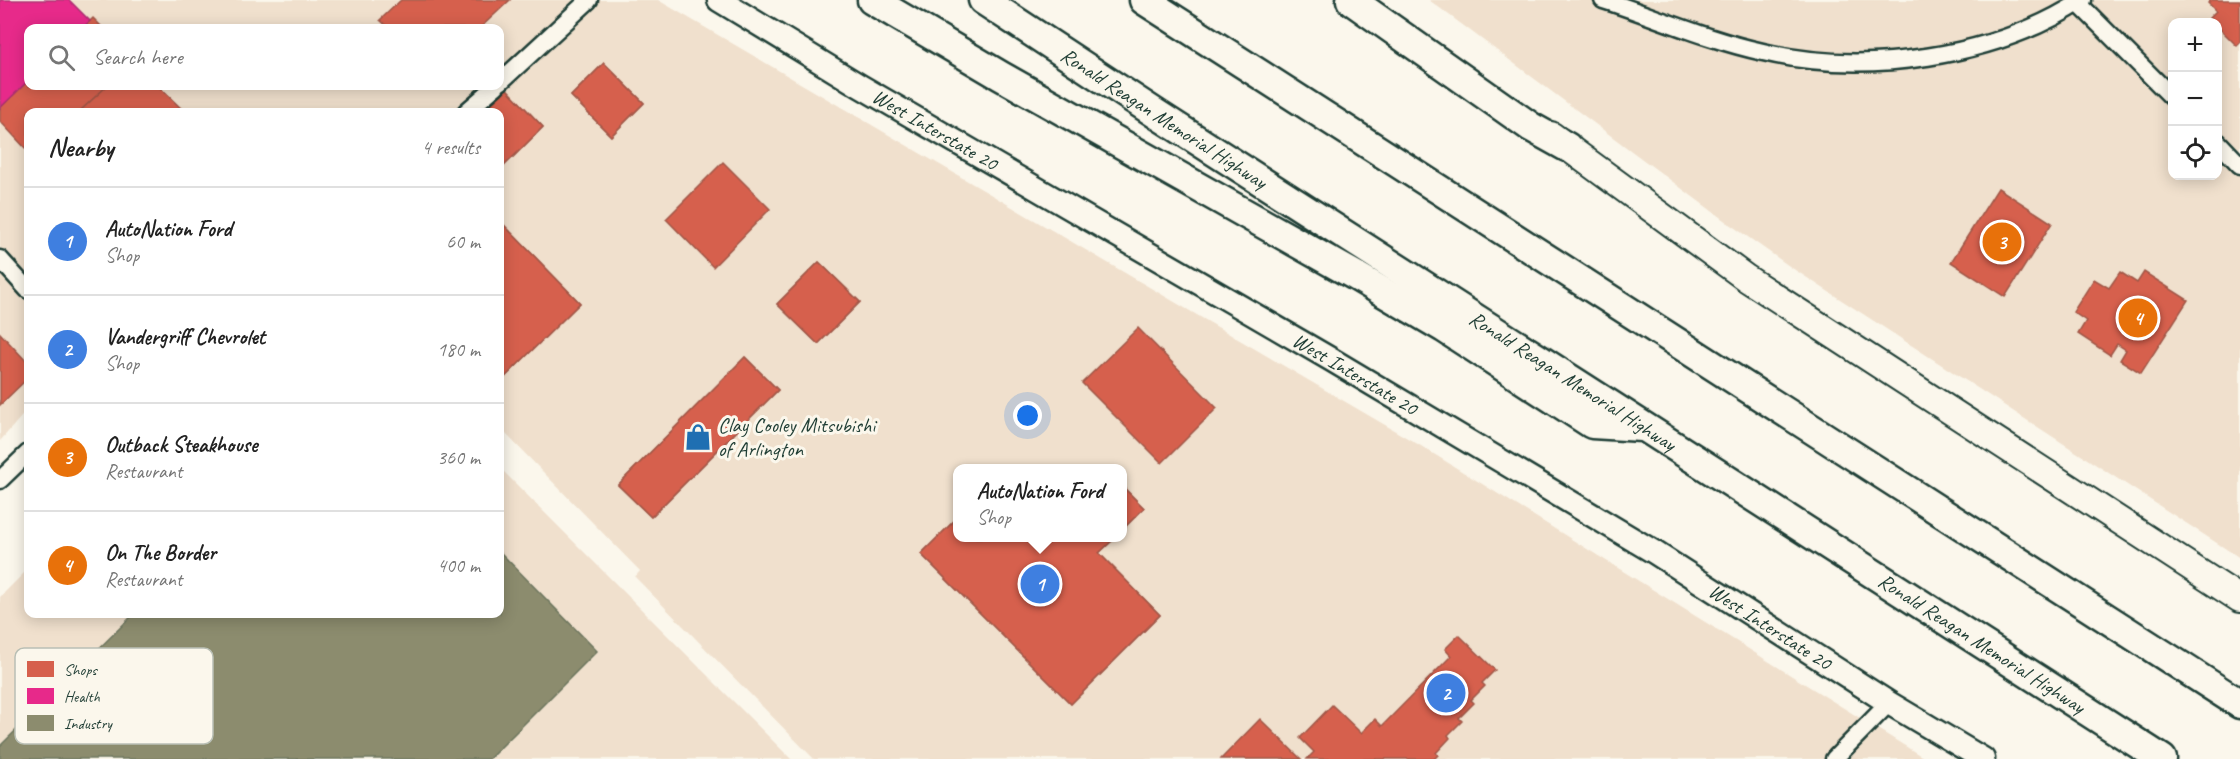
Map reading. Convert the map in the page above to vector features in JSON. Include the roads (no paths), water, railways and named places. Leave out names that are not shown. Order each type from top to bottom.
[{"type":"highway","points":[[872,0],[1000,76],[1356,276],[1444,328],[1592,424],[1644,427]]},
{"type":"highway","name":"Ronald Reagan Memorial Highway","points":[[983,0],[1155,113],[2162,759]]},
{"type":"highway","points":[[1144,0],[2240,704]]},
{"type":"highway","points":[[1351,0],[1531,127],[1567,147]]},
{"type":"main road","name":"West Interstate 20","points":[[720,0],[870,92],[1315,350],[1654,552],[1889,703],[1983,759]]},
{"type":"main road","points":[[1373,0],[1567,147],[1746,278],[2240,599]]},
{"type":"street","points":[[504,78],[589,0]]},
{"type":"street","points":[[1603,0],[1764,53],[1871,63],[1944,55],[1997,40],[2029,28],[2080,2],[2168,93]]},
{"type":"street","points":[[471,108],[491,90]]},
{"type":"street","points":[[2222,147],[2240,165]]},
{"type":"street","points":[[0,259],[24,286]]},
{"type":"street","points":[[0,480],[24,457]]},
{"type":"street","points":[[1834,759],[1889,703]]},
{"type":"place","name":"Outback Steakhouse","points":[[2002,242]]},
{"type":"place","name":"On The Border","points":[[2138,318]]},
{"type":"place","name":"Clay Cooley Mitsubishi of Arlington","points":[[698,437]]},
{"type":"place","name":"AutoNation Ford","points":[[1040,584]]},
{"type":"place","name":"Vandergriff Chevrolet","points":[[1446,693]]}]
